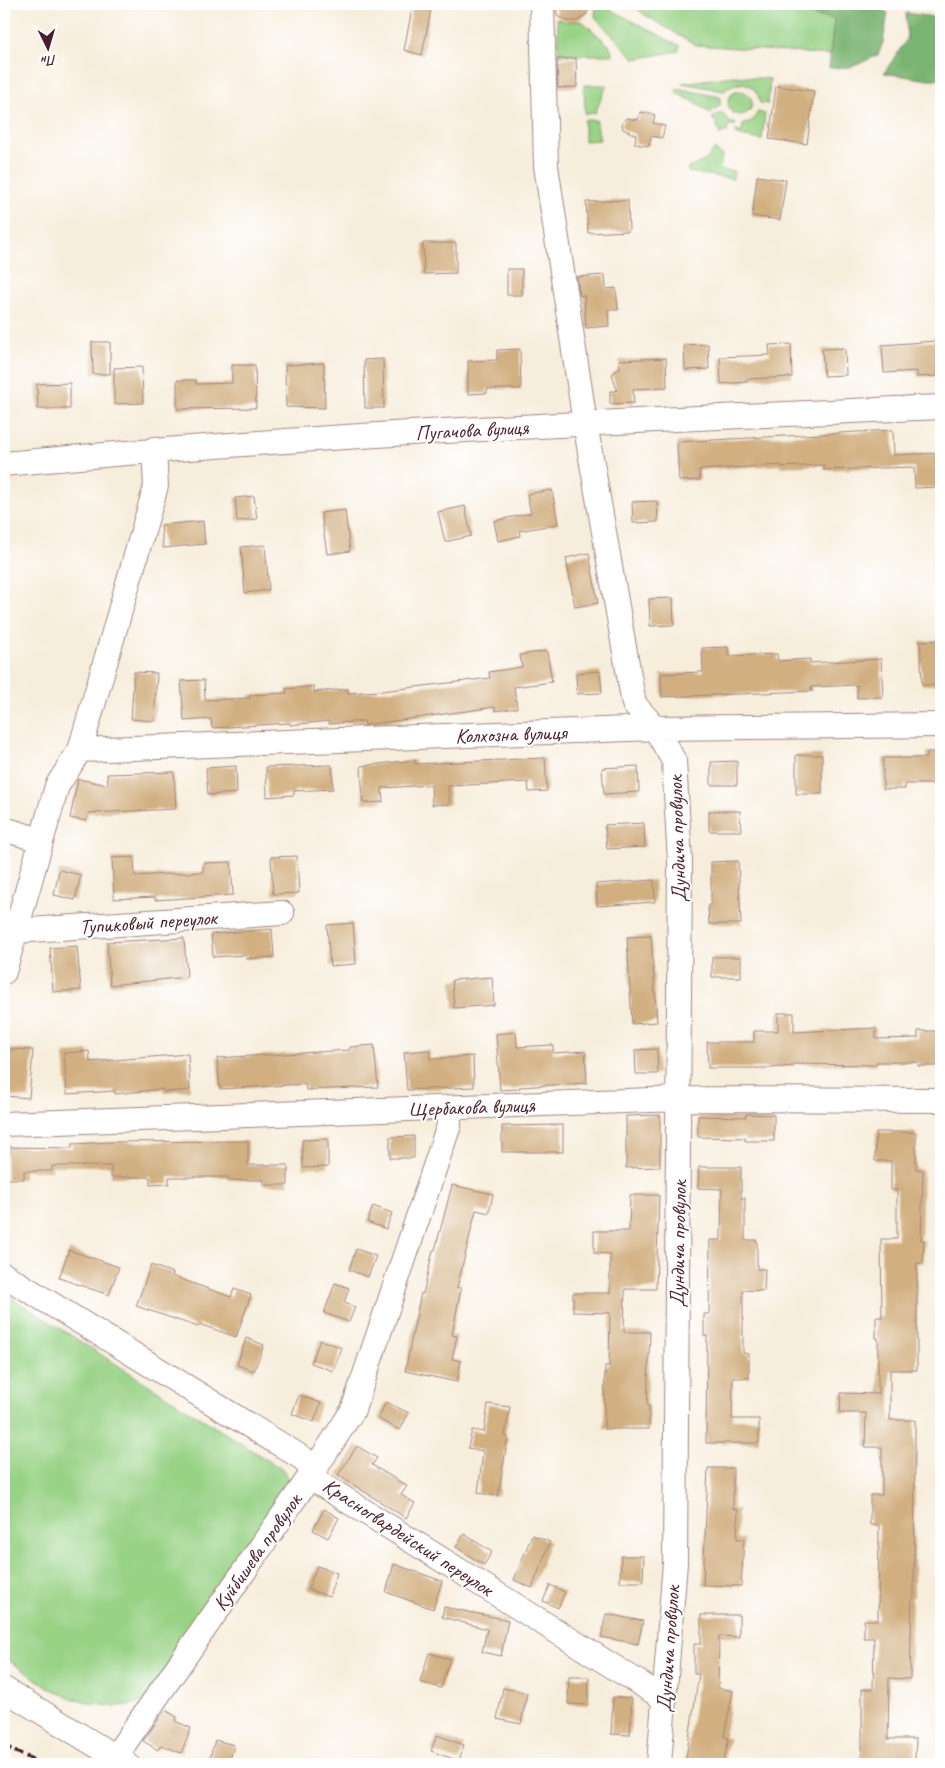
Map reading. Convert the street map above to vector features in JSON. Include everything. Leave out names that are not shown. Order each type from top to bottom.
[{"type":"street","name":"Дундича провулок","points":[[542,4],[546,166],[585,423],[634,704],[655,728],[674,761],[680,861],[680,1098],[675,1563],[659,1764]]},
{"type":"street","name":"Пугачова вулиця","points":[[4,464],[154,449],[585,423],[941,406]]},
{"type":"street","points":[[4,972],[40,840],[57,786],[80,750],[156,486],[154,449]]},
{"type":"street","name":"Колхозна вулиця","points":[[80,750],[655,728],[941,725]]},
{"type":"street","points":[[4,829],[40,840]]},
{"type":"street","name":"Тупиковый переулок","points":[[15,931],[282,913]]},
{"type":"street","name":"Щербакова вулиця","points":[[4,1124],[680,1098],[941,1100]]},
{"type":"street","name":"Куйбишева провулок","points":[[121,1760],[353,1410],[449,1125],[449,1108]]},
{"type":"street","name":"Красногвардейский переулок","points":[[4,1275],[304,1459],[320,1483],[664,1699]]},
{"type":"street","points":[[4,1689],[121,1760]]},
{"type":"green space","points":[[596,4],[600,4],[680,46],[678,51],[635,59],[595,17]]},
{"type":"green space","points":[[632,4],[752,4],[834,19],[830,55],[696,45],[645,15]]},
{"type":"green space","points":[[788,4],[854,4],[868,6],[888,13],[883,42],[878,55],[852,67],[829,68],[834,19],[787,10]]},
{"type":"green space","points":[[906,13],[941,18],[941,79],[922,79],[884,73],[907,39]]},
{"type":"green space","points":[[557,18],[566,22],[582,21],[610,46],[613,55],[559,55]]},
{"type":"green space","points":[[733,76],[770,79],[768,104],[760,103],[758,95],[754,90],[743,83],[729,87],[724,91],[682,83]]},
{"type":"green space","points":[[584,85],[607,85],[595,113],[585,114]]},
{"type":"green space","points":[[677,88],[720,97],[720,106],[710,113],[693,101],[676,93]]},
{"type":"green space","points":[[740,91],[749,94],[752,103],[749,112],[740,115],[731,112],[728,103],[731,94]]},
{"type":"green space","points":[[722,112],[730,123],[735,123],[736,125],[729,125],[727,132],[722,132],[720,135],[712,118]]},
{"type":"green space","points":[[758,112],[765,114],[762,140],[736,135],[736,131],[742,132],[743,125],[752,121]]},
{"type":"green space","points":[[584,120],[596,120],[600,140],[584,141]]},
{"type":"green space","points":[[715,149],[722,156],[720,170],[734,171],[733,179],[688,172],[688,168],[706,160]]},
{"type":"green space","points":[[4,1293],[283,1470],[290,1479],[290,1485],[145,1700],[116,1706],[95,1704],[75,1699],[50,1688],[4,1657]]},
{"type":"building","points":[[413,4],[432,4],[422,55],[404,50]]},
{"type":"building","points":[[556,4],[588,4],[587,14],[577,21],[567,21],[557,16]]},
{"type":"building","points":[[576,58],[577,87],[558,88],[557,59]]},
{"type":"building","points":[[776,86],[814,91],[807,144],[769,139]]},
{"type":"building","points":[[640,112],[655,115],[653,123],[665,126],[662,138],[651,136],[649,146],[635,144],[636,135],[623,129],[622,124],[626,118],[638,120]]},
{"type":"building","points":[[757,176],[786,180],[780,220],[752,216]]},
{"type":"building","points":[[628,200],[629,231],[588,233],[586,202]]},
{"type":"building","points":[[423,243],[456,243],[456,273],[424,274]]},
{"type":"building","points":[[507,269],[522,269],[522,295],[507,295]]},
{"type":"building","points":[[605,275],[606,289],[616,288],[618,310],[608,310],[609,326],[586,328],[584,295],[580,296],[577,277]]},
{"type":"building","points":[[936,341],[938,376],[917,377],[917,371],[884,373],[882,345]]},
{"type":"building","points":[[92,342],[110,342],[110,374],[93,374]]},
{"type":"building","points":[[708,344],[709,369],[685,370],[684,345]]},
{"type":"building","points":[[791,344],[792,377],[747,379],[747,382],[721,384],[720,357],[770,355],[769,345]]},
{"type":"building","points":[[845,348],[846,375],[824,376],[822,349]]},
{"type":"building","points":[[520,349],[521,389],[487,389],[487,393],[468,394],[468,361],[497,360],[497,350]]},
{"type":"building","points":[[666,358],[667,387],[633,389],[634,403],[610,404],[610,391],[617,391],[612,374],[620,368],[619,360]]},
{"type":"building","points":[[383,359],[384,408],[365,408],[364,360]]},
{"type":"building","points":[[324,363],[325,408],[286,407],[285,365]]},
{"type":"building","points":[[232,365],[255,365],[256,408],[177,409],[177,380],[196,380],[196,384],[232,383]]},
{"type":"building","points":[[142,367],[143,403],[114,404],[114,368]]},
{"type":"building","points":[[70,383],[70,409],[38,409],[37,384]]},
{"type":"building","points":[[893,430],[894,455],[938,453],[940,487],[915,488],[914,467],[824,470],[824,465],[781,467],[781,465],[699,470],[700,480],[679,481],[677,442]]},
{"type":"building","points":[[552,490],[558,524],[519,531],[520,536],[498,541],[494,521],[531,513],[527,494]]},
{"type":"building","points":[[254,496],[257,519],[237,521],[235,498]]},
{"type":"building","points":[[657,501],[658,522],[633,523],[632,502]]},
{"type":"building","points":[[465,506],[471,536],[445,542],[438,512]]},
{"type":"building","points":[[345,510],[350,551],[327,554],[321,513]]},
{"type":"building","points":[[203,521],[205,544],[163,548],[161,525]]},
{"type":"building","points":[[265,545],[269,590],[245,593],[241,547]]},
{"type":"building","points":[[589,553],[598,603],[575,607],[566,558]]},
{"type":"building","points":[[673,598],[674,625],[650,626],[649,599]]},
{"type":"building","points":[[941,640],[941,685],[922,685],[920,641]]},
{"type":"building","points":[[728,647],[728,656],[777,654],[778,661],[810,659],[810,663],[881,659],[883,697],[857,698],[857,685],[811,687],[812,691],[662,697],[661,674],[703,672],[702,648]]},
{"type":"building","points":[[547,651],[552,682],[514,687],[517,708],[495,711],[495,707],[365,725],[364,721],[329,724],[329,721],[290,725],[290,723],[212,728],[211,719],[184,721],[181,681],[204,680],[205,700],[250,698],[250,695],[287,693],[286,689],[314,686],[314,692],[348,689],[348,693],[382,691],[490,678],[489,672],[522,667],[520,655]]},
{"type":"building","points":[[600,671],[602,693],[577,694],[576,673]]},
{"type":"building","points":[[134,672],[157,673],[154,721],[131,719]]},
{"type":"building","points":[[927,752],[941,752],[941,784],[905,784],[905,789],[883,789],[883,758],[927,758]]},
{"type":"building","points":[[796,755],[822,755],[822,794],[796,794]]},
{"type":"building","points":[[545,758],[547,791],[529,792],[528,782],[448,786],[450,804],[432,805],[431,785],[382,788],[383,802],[363,803],[361,766],[415,760],[415,764]]},
{"type":"building","points":[[737,761],[737,785],[711,785],[711,762]]},
{"type":"building","points":[[332,765],[333,789],[294,791],[294,795],[267,797],[266,767]]},
{"type":"building","points":[[236,766],[237,793],[208,795],[206,768]]},
{"type":"building","points":[[638,766],[639,792],[604,794],[602,768]]},
{"type":"building","points":[[174,772],[176,809],[88,813],[86,821],[70,818],[78,779],[108,785],[107,774]]},
{"type":"building","points":[[709,811],[740,811],[741,831],[709,831]]},
{"type":"building","points":[[644,823],[645,847],[607,849],[605,825]]},
{"type":"building","points":[[297,856],[299,893],[273,894],[271,857]]},
{"type":"building","points":[[134,857],[135,876],[203,872],[203,863],[231,862],[233,895],[155,900],[155,897],[114,899],[112,858]]},
{"type":"building","points":[[738,861],[741,924],[709,924],[708,905],[711,905],[711,862]]},
{"type":"building","points":[[59,870],[81,875],[75,900],[54,895]]},
{"type":"building","points":[[654,880],[655,902],[597,906],[596,884]]},
{"type":"building","points":[[353,923],[356,964],[330,966],[327,925]]},
{"type":"building","points":[[272,929],[274,957],[246,959],[246,955],[213,957],[211,934]]},
{"type":"building","points":[[651,936],[657,1022],[632,1024],[627,937]]},
{"type":"building","points":[[184,938],[187,977],[110,985],[107,942]]},
{"type":"building","points":[[77,946],[81,990],[53,992],[50,948]]},
{"type":"building","points":[[712,957],[741,957],[741,977],[712,977]]},
{"type":"building","points":[[492,977],[494,1005],[454,1008],[452,980]]},
{"type":"building","points":[[778,1013],[794,1013],[794,1032],[876,1028],[876,1039],[918,1038],[918,1031],[938,1031],[939,1066],[918,1066],[918,1062],[876,1062],[876,1065],[794,1064],[794,1066],[771,1068],[708,1068],[707,1042],[754,1042],[754,1031],[778,1031]]},
{"type":"building","points":[[516,1032],[517,1047],[553,1045],[553,1053],[585,1051],[587,1083],[500,1090],[496,1034]]},
{"type":"building","points":[[374,1045],[378,1087],[306,1090],[305,1084],[220,1089],[217,1058],[350,1050],[350,1047]]},
{"type":"building","points":[[10,1049],[33,1050],[29,1098],[6,1096]]},
{"type":"building","points":[[657,1049],[658,1074],[636,1074],[635,1050]]},
{"type":"building","points":[[429,1050],[430,1059],[473,1056],[474,1087],[407,1090],[404,1052]]},
{"type":"building","points":[[89,1051],[90,1062],[188,1054],[190,1090],[164,1092],[163,1089],[115,1094],[115,1091],[67,1094],[64,1053]]},
{"type":"building","points":[[746,1114],[774,1115],[774,1141],[745,1141],[745,1138],[698,1137],[698,1116],[746,1117]]},
{"type":"building","points":[[660,1115],[660,1167],[626,1168],[626,1116]]},
{"type":"building","points":[[563,1125],[563,1152],[502,1152],[502,1126]]},
{"type":"building","points":[[876,1132],[916,1132],[916,1169],[923,1170],[921,1240],[924,1240],[923,1263],[917,1263],[917,1370],[890,1370],[890,1420],[915,1420],[915,1448],[914,1597],[912,1597],[910,1679],[889,1678],[888,1739],[916,1739],[915,1760],[862,1759],[862,1689],[873,1689],[874,1638],[864,1638],[864,1620],[878,1620],[879,1525],[870,1525],[870,1495],[882,1495],[882,1447],[865,1447],[866,1413],[840,1413],[841,1393],[878,1394],[876,1317],[882,1317],[881,1239],[897,1239],[897,1190],[891,1190],[891,1161],[875,1161]]},
{"type":"building","points":[[414,1136],[414,1158],[390,1158],[390,1137]]},
{"type":"building","points":[[328,1139],[328,1167],[303,1168],[302,1140]]},
{"type":"building","points":[[248,1141],[248,1165],[288,1165],[288,1185],[264,1185],[264,1180],[228,1180],[228,1177],[169,1177],[169,1184],[150,1185],[150,1177],[111,1177],[111,1166],[52,1166],[52,1171],[24,1171],[24,1179],[7,1179],[6,1147],[72,1148],[72,1144],[111,1142]]},
{"type":"building","points":[[699,1167],[741,1167],[741,1198],[745,1198],[745,1240],[757,1240],[757,1269],[765,1269],[764,1291],[743,1290],[743,1353],[749,1354],[749,1378],[733,1378],[732,1419],[759,1419],[759,1443],[706,1443],[707,1336],[704,1336],[704,1314],[709,1314],[710,1240],[721,1240],[722,1189],[698,1188]]},
{"type":"building","points":[[452,1185],[493,1194],[489,1213],[476,1210],[457,1288],[461,1288],[452,1335],[457,1336],[452,1359],[461,1361],[457,1382],[405,1371],[421,1293],[423,1294],[433,1250],[435,1250]]},
{"type":"building","points":[[630,1195],[659,1195],[656,1289],[625,1289],[624,1332],[650,1332],[647,1406],[649,1406],[649,1429],[604,1429],[605,1366],[609,1366],[610,1313],[573,1312],[573,1293],[610,1293],[610,1254],[594,1253],[594,1231],[629,1231]]},
{"type":"building","points":[[373,1206],[392,1213],[386,1229],[367,1222]]},
{"type":"building","points":[[356,1249],[376,1256],[368,1277],[349,1270]]},
{"type":"building","points":[[69,1250],[119,1267],[109,1295],[59,1278]]},
{"type":"building","points":[[151,1265],[173,1273],[172,1276],[231,1297],[234,1289],[251,1295],[236,1337],[199,1324],[198,1327],[136,1306]]},
{"type":"building","points":[[335,1283],[349,1288],[344,1303],[355,1307],[349,1322],[324,1313]]},
{"type":"building","points":[[246,1338],[264,1345],[254,1371],[237,1365]]},
{"type":"building","points":[[320,1340],[342,1348],[333,1371],[311,1363]]},
{"type":"building","points":[[299,1395],[321,1403],[314,1422],[292,1414]]},
{"type":"building","points":[[386,1402],[409,1413],[400,1430],[378,1419]]},
{"type":"building","points":[[488,1404],[510,1407],[505,1436],[508,1437],[498,1496],[478,1493],[483,1451],[468,1448],[472,1430],[484,1432]]},
{"type":"building","points":[[357,1446],[377,1458],[372,1465],[407,1486],[401,1495],[415,1503],[406,1518],[338,1475]]},
{"type":"building","points":[[708,1468],[733,1468],[733,1509],[738,1509],[737,1539],[744,1539],[741,1586],[703,1585]]},
{"type":"building","points":[[324,1509],[339,1518],[328,1538],[313,1530]]},
{"type":"building","points":[[464,1534],[492,1552],[484,1565],[456,1547]]},
{"type":"building","points":[[532,1535],[550,1542],[532,1588],[514,1580]]},
{"type":"building","points":[[621,1556],[644,1556],[643,1582],[620,1582]]},
{"type":"building","points":[[394,1564],[442,1581],[433,1609],[386,1592]]},
{"type":"building","points":[[317,1566],[337,1573],[329,1597],[308,1589]]},
{"type":"building","points":[[550,1585],[565,1592],[558,1608],[543,1601]]},
{"type":"building","points":[[444,1607],[508,1620],[501,1656],[482,1652],[487,1629],[442,1617]]},
{"type":"building","points":[[606,1614],[643,1621],[638,1644],[601,1637]]},
{"type":"building","points":[[701,1615],[739,1615],[739,1637],[719,1636],[718,1688],[733,1691],[724,1737],[729,1738],[723,1764],[685,1764],[699,1674],[694,1674],[694,1644],[701,1644]]},
{"type":"building","points":[[429,1653],[450,1659],[441,1688],[420,1682]]},
{"type":"building","points":[[569,1677],[589,1677],[588,1705],[568,1704]]},
{"type":"building","points":[[503,1688],[527,1693],[521,1724],[497,1719]]},
{"type":"building","points":[[613,1697],[632,1698],[630,1735],[611,1734]]},
{"type":"building","points":[[165,1710],[177,1717],[175,1721],[191,1728],[181,1753],[161,1745],[158,1750],[143,1741]]},
{"type":"building","points":[[437,1735],[464,1745],[459,1761],[431,1751]]},
{"type":"building","points":[[215,1740],[234,1745],[229,1764],[208,1764]]},
{"type":"railway","points":[[4,1746],[42,1764]]},
{"type":"railway","points":[[4,1762],[8,1764]]}]
